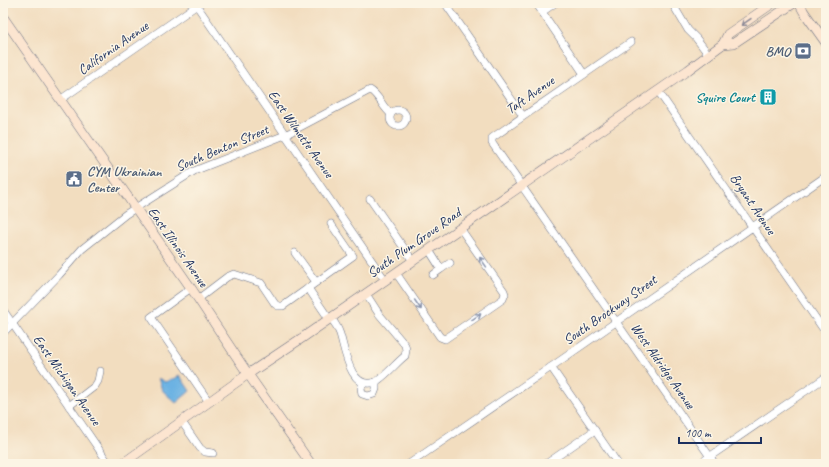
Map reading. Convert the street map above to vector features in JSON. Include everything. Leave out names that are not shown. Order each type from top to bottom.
[{"type":"main road","name":"South Plum Grove Road","points":[[122,464],[248,374],[366,294],[709,55],[723,44],[728,34],[773,3]]},
{"type":"main road","name":"South Plum Grove Road","points":[[723,44],[734,43],[794,3]]},
{"type":"main road","points":[[799,3],[826,42]]},
{"type":"main road","name":"East Illinois Avenue","points":[[4,21],[191,288],[248,374],[311,464]]},
{"type":"street","points":[[445,3],[522,116]]},
{"type":"street","points":[[536,3],[584,74]]},
{"type":"street","points":[[542,12],[555,3]]},
{"type":"street","points":[[672,3],[688,30],[709,55]]},
{"type":"street","name":"California Avenue","points":[[60,100],[197,4]]},
{"type":"street","name":"East Wilmette Avenue","points":[[197,4],[385,280]]},
{"type":"street","name":"Taft Avenue","points":[[521,185],[492,143],[492,138],[631,42]]},
{"type":"street","name":"South Benton Street","points":[[3,333],[13,325],[82,249],[102,232],[194,171],[285,135],[370,90],[374,92],[391,114]]},
{"type":"street","name":"Bryant Avenue","points":[[658,91],[826,333]]},
{"type":"street","name":"South Brockway Street","points":[[409,464],[826,176]]},
{"type":"street","name":"West Aldridge Avenue","points":[[521,185],[715,464]]},
{"type":"street","points":[[370,199],[413,261]]},
{"type":"street","points":[[198,299],[227,277],[234,274],[261,283],[275,304],[280,306],[353,256],[331,224]]},
{"type":"street","points":[[396,273],[441,338],[445,339],[503,299],[505,294],[504,291],[460,228]]},
{"type":"street","points":[[429,250],[441,269]]},
{"type":"street","points":[[295,253],[316,282]]},
{"type":"street","points":[[433,275],[450,263]]},
{"type":"street","points":[[191,288],[151,317],[209,402]]},
{"type":"street","points":[[308,288],[340,333],[348,364],[355,378],[363,383],[376,382],[405,356],[406,350],[404,345],[379,314],[366,294]]},
{"type":"street","name":"East Michigan Avenue","points":[[3,310],[109,464]]},
{"type":"street","points":[[551,367],[618,464]]},
{"type":"street","points":[[68,406],[94,386],[98,381],[100,371]]},
{"type":"street","points":[[699,464],[826,377]]},
{"type":"street","points":[[363,383],[361,388],[362,394],[368,396],[374,394],[376,382]]},
{"type":"street","points":[[182,422],[200,448],[205,452],[213,454]]},
{"type":"street","points":[[546,464],[595,430]]},
{"type":"water","points":[[180,376],[190,391],[176,403],[162,390],[158,378],[165,382]]},
{"type":"place","name":"BMO","points":[[803,51]]},
{"type":"place","name":"Squire Court","points":[[768,97]]},
{"type":"place","name":"CYM Ukrainian Center","points":[[74,179]]}]
